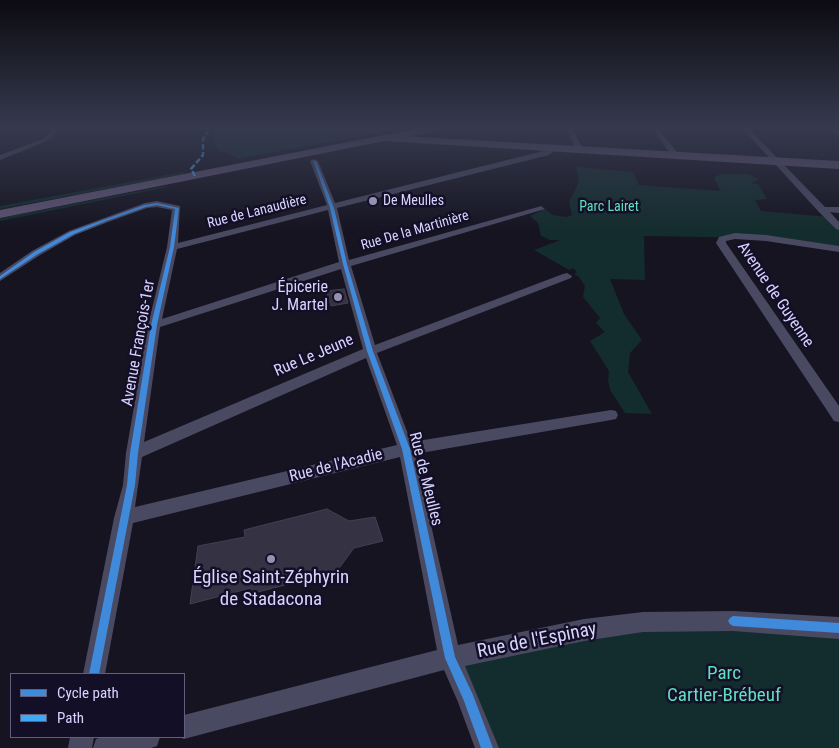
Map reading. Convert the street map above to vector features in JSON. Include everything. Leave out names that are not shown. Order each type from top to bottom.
[{"type":"main road","points":[[0,214],[253,164]]},
{"type":"main road","points":[[0,226],[300,164]]},
{"type":"main road","points":[[822,164],[839,165]]},
{"type":"street","name":"Rue de Meulles","points":[[315,164],[332,208],[345,264],[370,351],[406,449],[450,658],[469,699],[487,748]]},
{"type":"street","name":"Rue de Lanaudière","points":[[172,247],[504,164]]},
{"type":"street","points":[[779,164],[839,227]]},
{"type":"street","name":"Avenue François-1er","points":[[0,278],[28,258],[72,234],[123,213],[145,206],[165,205],[177,208],[172,247],[154,325],[134,453],[131,485],[123,518],[94,673]]},
{"type":"street","points":[[821,208],[839,210]]},
{"type":"street","name":"Rue De la Martinière","points":[[154,325],[345,264],[541,209]]},
{"type":"street","name":"Avenue de Guyenne","points":[[839,249],[766,238],[735,236],[722,239],[721,243],[839,417]]},
{"type":"street","name":"Rue Le Jeune","points":[[134,453],[370,351],[567,276]]},
{"type":"street","name":"Rue de l'Acadie","points":[[123,518],[406,449],[611,415]]},
{"type":"street","name":"Rue de l'Espinay","points":[[185,728],[450,658],[584,630],[643,622],[733,621],[839,628]]},
{"type":"street","points":[[105,748],[144,738]]},
{"type":"green space","name":"Parc Lairet","points":[[576,167],[633,172],[639,185],[721,191],[714,179],[716,176],[722,174],[748,174],[759,179],[751,183],[758,184],[767,199],[755,200],[761,211],[830,217],[839,227],[839,249],[766,238],[644,236],[645,280],[610,279],[624,314],[642,340],[630,353],[628,372],[652,414],[625,413],[610,390],[609,371],[590,341],[605,332],[596,323],[600,318],[583,297],[585,286],[579,277],[574,274],[577,272],[573,268],[569,270],[534,250],[560,240],[550,240],[541,236],[538,223],[530,216],[545,209],[553,215],[566,217],[572,215],[569,202],[579,182]]},
{"type":"green space","points":[[183,172],[185,174],[0,209],[0,206]]},
{"type":"green space","points":[[167,187],[0,221],[0,218]]},
{"type":"green space","name":"Parc Cartier-Brébeuf","points":[[839,628],[839,748],[487,748],[450,658],[584,630]]},
{"type":"building","name":"Épicerie J. Martel","points":[[344,289],[348,303],[331,306],[326,291]]},
{"type":"building","name":"Église Saint-Zéphyrin de Stadacona","points":[[327,509],[349,521],[375,517],[383,541],[354,548],[337,571],[288,581],[285,585],[254,593],[251,588],[190,604],[198,546],[245,537],[244,530]]},
{"type":"marked path","points":[[195,164],[191,169],[195,176]]},
{"type":"cycle path","points":[[315,164],[332,208],[345,264],[370,351],[406,449],[450,658],[469,699],[487,748]]},
{"type":"cycle path","points":[[0,278],[36,253],[72,233],[145,206],[157,204],[177,208],[172,247],[154,325],[134,453],[131,485],[94,673]]},
{"type":"cycle path","points":[[733,621],[839,628]]},
{"type":"place","name":"De Meulles","points":[[373,201]]},
{"type":"place","name":"Épicerie J. Martel","points":[[338,297]]},
{"type":"place","name":"Église Saint-Zéphyrin de Stadacona","points":[[271,559]]}]
